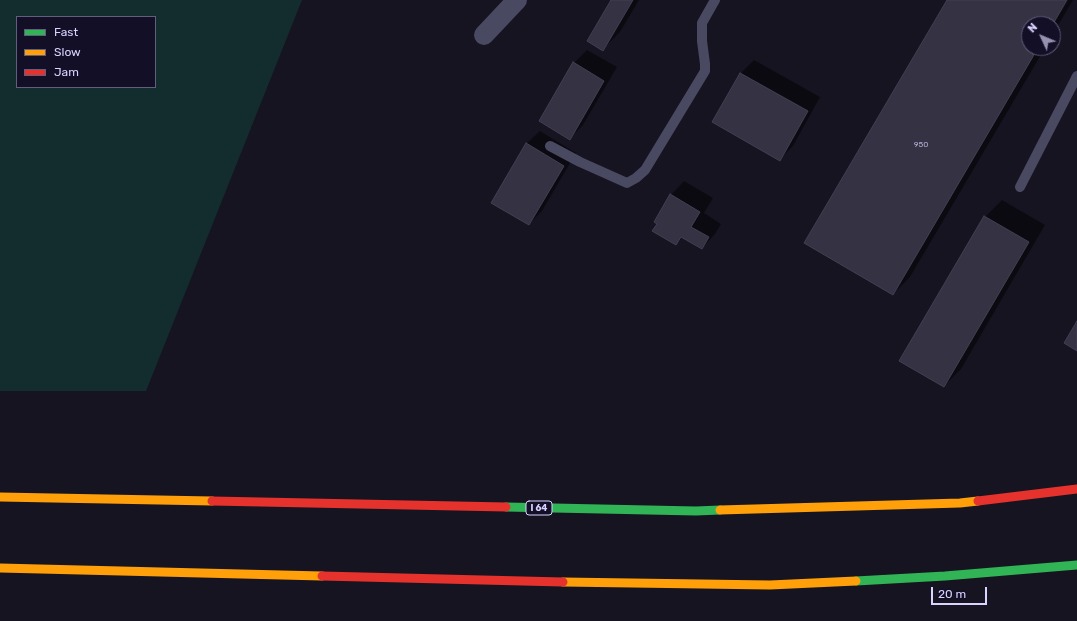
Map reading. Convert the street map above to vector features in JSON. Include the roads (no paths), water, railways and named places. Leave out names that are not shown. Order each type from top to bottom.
[{"type":"highway","name":"I 64","points":[[0,497],[696,511],[960,504],[1077,490]]},
{"type":"highway","points":[[0,568],[584,583],[770,585],[945,576],[1077,565]]},
{"type":"street","points":[[484,35],[517,0]]},
{"type":"lane","points":[[550,146],[580,162],[627,183],[636,178],[648,166],[705,71],[702,23],[715,0]]},
{"type":"lane","points":[[1020,188],[1077,76]]}]
